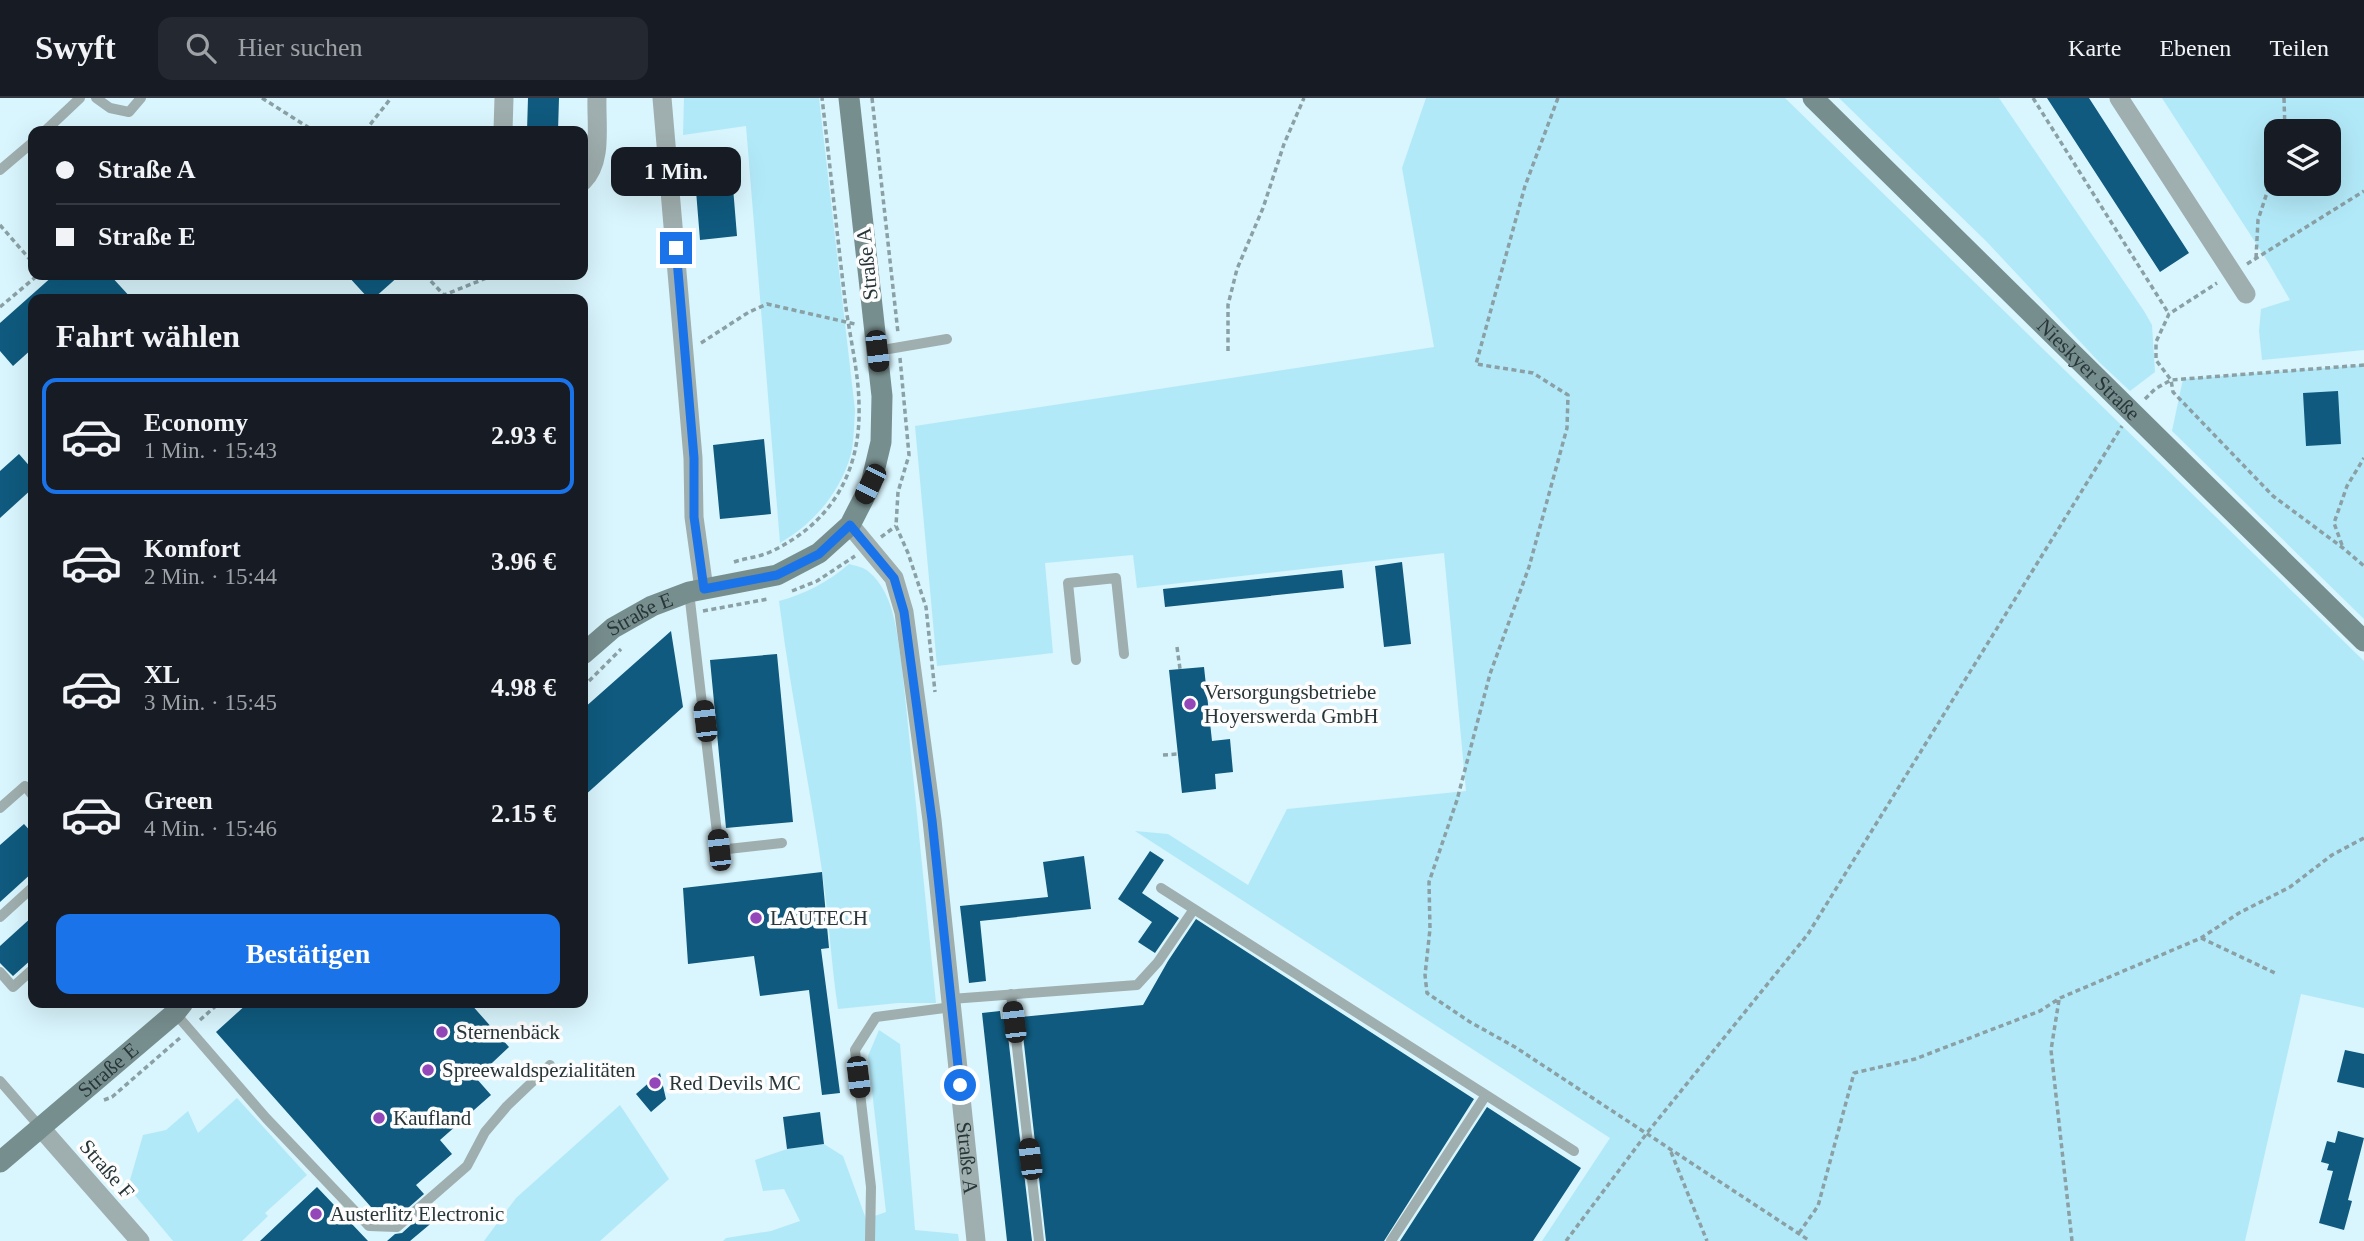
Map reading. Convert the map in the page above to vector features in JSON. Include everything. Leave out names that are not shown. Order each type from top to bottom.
[{"type":"street","points":[[503,126],[504,98]]},
{"type":"street","points":[[588,177],[596,161],[597,98]]},
{"type":"street","points":[[662,98],[694,458],[694,517],[701,567],[697,591]]},
{"type":"street","name":"Straße A","points":[[849,98],[882,396],[881,442],[870,484],[850,525],[894,578],[904,612],[932,820],[976,1241]]},
{"type":"street","name":"Nieskyer Straße","points":[[1814,98],[2364,641]]},
{"type":"street","points":[[2119,98],[2246,294]]},
{"type":"street","name":"Straße E","points":[[588,650],[613,628],[652,606],[697,591],[777,575],[819,554],[850,525]]},
{"type":"street","name":"Straße E","points":[[0,1162],[179,1008]]},
{"type":"street","name":"Straße F","points":[[40,1127],[140,1241]]},
{"type":"lane","points":[[50,126],[80,98]]},
{"type":"lane","points":[[96,98],[110,108],[129,112],[141,98]]},
{"type":"lane","points":[[0,170],[28,146]]},
{"type":"lane","points":[[877,351],[947,339]]},
{"type":"lane","points":[[1076,660],[1069,583],[1116,578],[1124,654]]},
{"type":"lane","points":[[697,591],[719,850],[782,844]]},
{"type":"lane","points":[[0,808],[25,786],[28,790]]},
{"type":"lane","points":[[1161,888],[1574,1151]]},
{"type":"lane","points":[[0,917],[28,892]]},
{"type":"lane","points":[[870,1241],[871,1186],[855,1049],[876,1017],[1011,994],[1137,985],[1158,962],[1194,909]]},
{"type":"lane","points":[[0,972],[13,987],[28,974]]},
{"type":"lane","points":[[1011,994],[1039,1241]]},
{"type":"lane","points":[[179,1008],[266,1118],[369,1226],[397,1227],[467,1166],[485,1132],[507,1106],[550,1065]]},
{"type":"lane","points":[[0,1081],[40,1127]]},
{"type":"lane","points":[[1391,1241],[1486,1095]]},
{"type":"path","points":[[262,98],[306,126]]},
{"type":"path","points":[[369,126],[391,98]]},
{"type":"path","points":[[701,567],[768,553],[812,526],[836,500],[849,473],[857,436],[859,406],[822,98]]},
{"type":"path","points":[[872,98],[908,455],[898,492]]},
{"type":"path","points":[[1228,351],[1228,304],[1237,269],[1304,98]]},
{"type":"path","points":[[1558,98],[1525,186],[1476,364],[1533,373],[1568,395],[1567,428],[1529,567],[1490,674],[1457,800],[1430,882],[1430,929],[1425,975],[1427,993],[1654,1137],[1810,1241]]},
{"type":"path","points":[[2033,98],[2169,314]]},
{"type":"path","points":[[2284,98],[2285,119]]},
{"type":"path","points":[[2256,258],[2258,220],[2266,196]]},
{"type":"path","points":[[0,225],[28,257]]},
{"type":"path","points":[[0,307],[32,280]]},
{"type":"path","points":[[430,280],[443,294]]},
{"type":"path","points":[[446,294],[482,280]]},
{"type":"path","points":[[684,353],[749,312],[767,304],[874,329]]},
{"type":"path","points":[[2364,365],[2171,380],[2173,392],[2273,496],[2364,566]]},
{"type":"path","points":[[1566,1241],[1647,1133],[1808,934],[2109,446],[2133,412]]},
{"type":"path","points":[[2343,548],[2333,523],[2347,486],[2364,458]]},
{"type":"path","points":[[1177,647],[1180,669]]},
{"type":"path","points":[[1163,755],[1178,754]]},
{"type":"path","points":[[1798,1233],[1818,1206],[1854,1073],[1915,1059],[2040,1011],[2060,998],[2202,938],[2239,913],[2290,887],[2332,855],[2364,838]]},
{"type":"path","points":[[2202,938],[2275,973]]},
{"type":"path","points":[[2060,998],[2051,1050],[2073,1241]]},
{"type":"path","points":[[1671,1150],[1707,1241]]},
{"type":"shaded area","points":[[684,98],[819,98],[855,410],[853,438],[846,468],[833,494],[815,516],[780,543],[746,126],[683,135]]},
{"type":"shaded area","points":[[1426,98],[1785,98],[2364,661],[2364,1008],[2301,994],[2245,1241],[1542,1241],[1610,1138],[1135,831],[1168,834],[1248,885],[1287,809],[1466,791],[1444,553],[1137,588],[1133,555],[1045,563],[1053,653],[937,666],[915,426],[1434,347],[1402,168]]},
{"type":"shaded area","points":[[1839,98],[1999,98],[2152,325],[2155,372],[2130,391],[2100,363],[1987,242]]},
{"type":"shaded area","points":[[2162,98],[2364,98],[2364,350],[2262,360],[2259,331],[2261,309],[2290,300]]},
{"type":"shaded area","points":[[2364,365],[2364,619],[2172,431],[2183,379]]},
{"type":"shaded area","points":[[849,564],[865,569],[878,581],[890,603],[896,628],[936,1003],[898,1003],[838,1009],[822,871],[779,601],[816,587]]},
{"type":"shaded area","points":[[879,1030],[900,1044],[915,1230],[958,1234],[959,1241],[723,1241],[726,1238],[771,1231],[800,1221],[784,1189],[763,1191],[755,1160],[787,1149],[824,1144],[843,1156],[866,1219],[886,1212],[868,1056]]},
{"type":"shaded area","points":[[237,1098],[307,1175],[265,1213],[268,1216],[242,1241],[173,1241],[128,1187],[143,1135],[166,1130],[188,1111],[198,1133]]},
{"type":"shaded area","points":[[620,1105],[669,1179],[600,1241],[484,1241],[516,1198]]},
{"type":"building","points":[[528,98],[559,98],[558,126],[527,126]]},
{"type":"building","points":[[2047,98],[2089,98],[2189,253],[2160,272]]},
{"type":"building","points":[[731,163],[737,236],[700,240],[694,166]]},
{"type":"building","points":[[48,280],[115,280],[127,294],[33,294]]},
{"type":"building","points":[[352,280],[394,280],[379,294],[364,294]]},
{"type":"building","points":[[28,298],[28,352],[13,366],[0,351],[0,323]]},
{"type":"building","points":[[2338,391],[2341,444],[2306,446],[2303,393]]},
{"type":"building","points":[[764,439],[771,514],[720,519],[713,445]]},
{"type":"building","points":[[19,454],[28,464],[28,493],[0,518],[0,471]]},
{"type":"building","points":[[1402,562],[1411,644],[1384,647],[1375,566]]},
{"type":"building","points":[[1342,570],[1344,588],[1165,607],[1163,589]]},
{"type":"building","points":[[671,631],[683,707],[588,792],[588,705]]},
{"type":"building","points":[[777,654],[793,822],[726,828],[710,660]]},
{"type":"building","name":"Versorgungsbetriebe Hoyerswerda GmbH","points":[[1204,667],[1212,741],[1230,739],[1233,772],[1215,774],[1216,789],[1182,793],[1169,670]]},
{"type":"building","points":[[24,824],[28,828],[28,877],[0,902],[0,845]]},
{"type":"building","points":[[1150,851],[1164,860],[1142,893],[1179,918],[1155,953],[1138,942],[1152,922],[1118,899]]},
{"type":"building","points":[[1084,856],[1091,909],[980,921],[986,981],[969,983],[960,906],[1048,897],[1043,862]]},
{"type":"building","name":"LAUTECH","points":[[822,872],[829,948],[821,949],[840,1093],[822,1095],[809,990],[760,996],[754,956],[688,964],[683,888]]},
{"type":"building","points":[[1196,919],[1474,1099],[1384,1241],[1046,1241],[1021,1017],[1143,1005]]},
{"type":"building","points":[[28,921],[28,962],[13,976],[0,963],[0,946]]},
{"type":"building","name":"Kaufland","points":[[242,1008],[474,1008],[509,1047],[476,1078],[491,1095],[440,1140],[452,1154],[416,1185],[424,1194],[408,1208],[371,1207],[216,1032]]},
{"type":"building","points":[[1000,1011],[1001,1019],[1006,1019],[1032,1241],[1007,1241],[982,1013]]},
{"type":"building","points":[[2345,1050],[2364,1054],[2364,1088],[2337,1082]]},
{"type":"building","name":"Red Devils MC","points":[[660,1073],[666,1099],[651,1112],[636,1094]]},
{"type":"building","points":[[1487,1107],[1581,1168],[1533,1241],[1400,1241]]},
{"type":"building","points":[[820,1112],[824,1144],[787,1149],[783,1117]]},
{"type":"building","points":[[2338,1131],[2364,1138],[2348,1200],[2352,1201],[2344,1230],[2319,1223],[2333,1171],[2327,1170],[2329,1164],[2321,1162],[2327,1141],[2335,1143]]},
{"type":"building","name":"Austerlitz Electronic","points":[[317,1187],[368,1241],[260,1241]]},
{"type":"building","points":[[433,1205],[441,1215],[410,1241],[387,1241],[395,1234],[402,1233]]},
{"type":"place","name":"Versorgungsbetriebe Hoyerswerda GmbH","points":[[1190,704]]},
{"type":"place","name":"LAUTECH","points":[[756,918]]},
{"type":"place","name":"Sternenbäck","points":[[442,1032]]},
{"type":"place","name":"Spreewaldspezialitäten","points":[[428,1070]]},
{"type":"place","name":"Red Devils MC","points":[[655,1083]]},
{"type":"place","name":"Kaufland","points":[[379,1118]]},
{"type":"place","name":"Austerlitz Electronic","points":[[316,1214]]},
{"type":"route","points":[[676,248],[694,458],[694,517],[704,589],[777,575],[819,554],[850,525],[894,578],[904,612],[932,820],[960,1085]]}]
